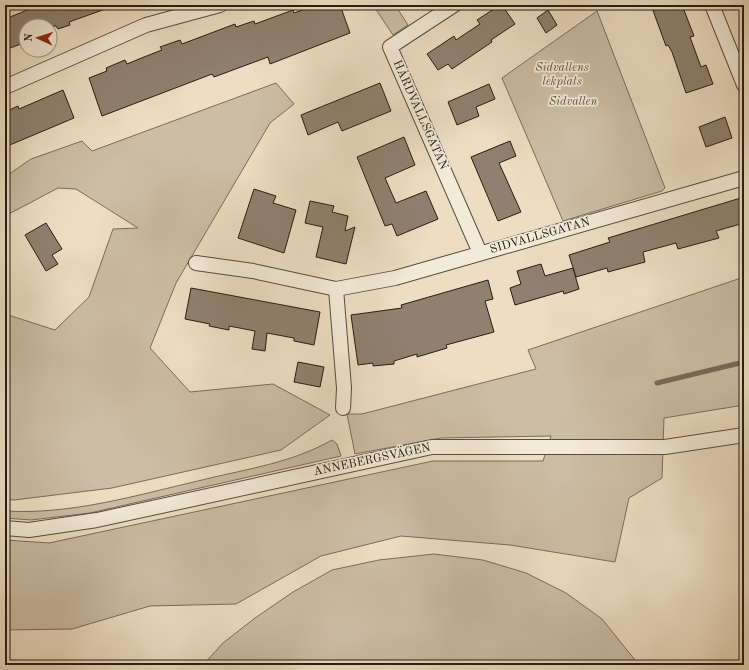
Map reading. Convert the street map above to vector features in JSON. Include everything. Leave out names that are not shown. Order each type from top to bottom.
[{"type":"street","points":[[5,87],[146,25],[220,5]]},
{"type":"street","name":"HÅRDVALLSGATAN","points":[[454,5],[390,47],[480,253]]},
{"type":"street","points":[[712,5],[744,85]]},
{"type":"street","name":"SIDVALLSGATAN","points":[[196,263],[253,271],[336,289],[395,278],[744,178]]},
{"type":"street","points":[[336,289],[344,388],[342,408]]},
{"type":"street","name":"ANNEBERGSVÄGEN","points":[[5,528],[29,530],[96,520],[432,447],[665,447],[744,435]]},
{"type":"green space","points":[[373,5],[395,5],[408,25],[393,35]]},
{"type":"green space","name":"Sidvallen","points":[[597,11],[665,188],[662,191],[563,221],[502,78]]},
{"type":"green space","points":[[276,83],[294,104],[270,123],[176,283],[150,348],[190,392],[273,384],[330,415],[281,450],[112,488],[14,500],[5,499],[5,314],[55,330],[89,297],[113,229],[138,228],[76,189],[58,188],[5,216],[5,177],[31,159],[82,141],[92,151]]},
{"type":"green space","points":[[744,277],[744,405],[664,418],[662,478],[629,498],[615,562],[510,545],[401,536],[321,556],[236,604],[150,606],[72,629],[5,630],[5,540],[49,543],[433,461],[543,461],[551,436],[441,438],[355,454],[347,414],[362,414],[536,369],[528,350]]},
{"type":"green space","points":[[332,440],[337,444],[341,456],[90,513],[31,520],[5,518],[5,511],[55,510],[104,503],[252,469],[285,460],[317,448]]},
{"type":"green space","points":[[434,554],[483,560],[526,573],[566,593],[602,619],[639,665],[203,665],[223,643],[255,618],[293,592],[332,570],[379,560]]},
{"type":"building","points":[[40,5],[111,5],[111,7],[69,22],[70,25],[58,29],[58,18],[18,18],[18,45],[5,50],[5,19]]},
{"type":"building","points":[[316,5],[340,5],[350,33],[270,64],[268,57],[214,77],[212,74],[102,116],[89,78],[107,71],[106,68],[125,60],[127,64],[162,50],[160,47],[180,40],[182,44],[235,24],[236,27],[254,21],[255,24],[293,10],[294,13]]},
{"type":"building","points":[[502,5],[515,24],[491,40],[492,42],[452,69],[448,64],[438,70],[427,54],[454,36],[456,40],[480,24],[477,20]]},
{"type":"building","points":[[651,5],[682,5],[694,36],[690,37],[701,67],[706,65],[713,84],[686,93],[672,52],[668,45],[666,46]]},
{"type":"building","points":[[548,10],[557,25],[546,33],[537,18]]},
{"type":"building","points":[[380,83],[391,111],[342,131],[338,122],[308,135],[301,115]]},
{"type":"building","points":[[489,84],[495,99],[476,107],[479,116],[457,125],[448,102]]},
{"type":"building","points":[[63,90],[74,118],[5,147],[5,112],[18,106],[19,109]]},
{"type":"building","points":[[725,117],[732,138],[706,147],[699,127]]},
{"type":"building","points":[[404,137],[415,165],[385,178],[396,203],[426,191],[438,219],[397,236],[392,224],[385,226],[357,157]]},
{"type":"building","points":[[510,141],[516,156],[499,163],[521,212],[498,221],[471,157]]},
{"type":"building","points":[[254,189],[276,196],[273,203],[296,210],[284,253],[238,238]]},
{"type":"building","points":[[744,197],[744,223],[716,231],[719,238],[678,249],[676,243],[643,252],[645,262],[608,272],[607,268],[576,277],[569,255],[610,242],[608,238]]},
{"type":"building","points":[[310,201],[334,206],[332,212],[348,216],[345,231],[355,227],[346,264],[316,257],[323,227],[305,223]]},
{"type":"building","points":[[46,223],[62,249],[52,255],[58,264],[46,271],[25,235]]},
{"type":"building","points":[[541,264],[545,276],[573,268],[579,289],[564,294],[563,291],[515,305],[510,288],[521,284],[517,271]]},
{"type":"building","points":[[488,280],[493,299],[485,301],[494,332],[446,345],[447,348],[417,357],[417,354],[394,361],[394,364],[373,366],[373,363],[358,365],[351,315],[402,308],[401,305]]},
{"type":"building","points":[[191,288],[320,312],[314,345],[294,341],[294,338],[267,333],[265,351],[252,349],[255,331],[229,326],[229,330],[209,326],[210,324],[185,319]]},
{"type":"building","points":[[298,362],[324,367],[320,387],[294,382]]},
{"type":"waterway","points":[[657,383],[744,362]]},
{"type":"park label","name":"Sidvallens lekplats","points":[[562,75]]}]
